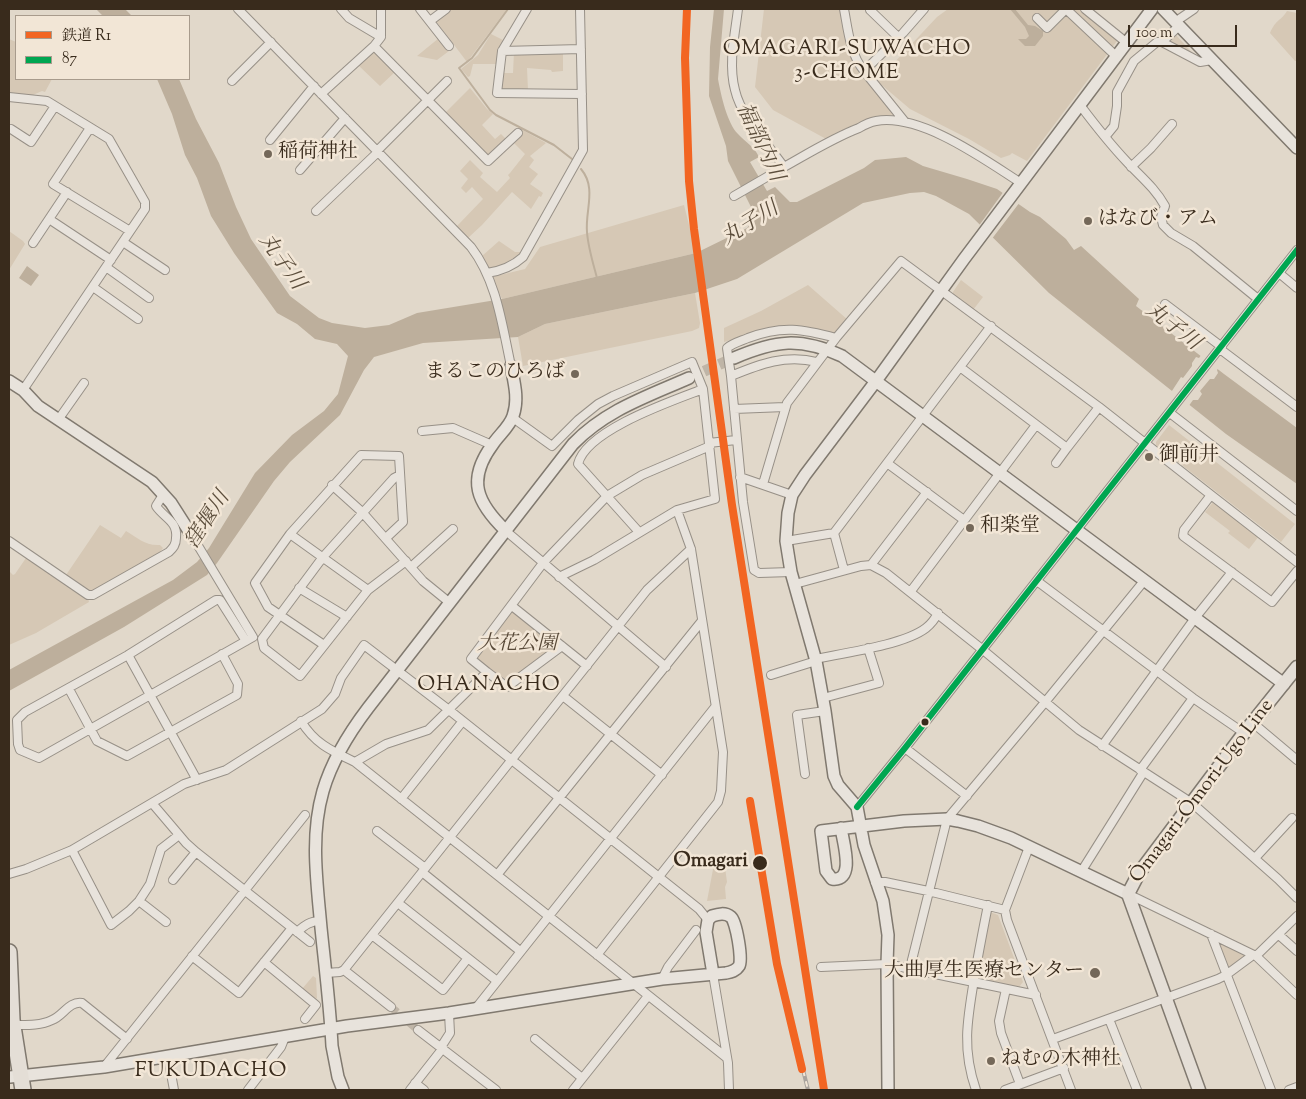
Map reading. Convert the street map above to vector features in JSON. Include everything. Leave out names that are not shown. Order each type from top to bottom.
[{"type":"highway","points":[[9,952],[14,1081]]},
{"type":"main road","name":"Ōmagari-Ōmori-Ugo Line","points":[[1199,1090],[1128,894],[1138,873],[1297,668]]},
{"type":"street","points":[[238,9],[470,247],[487,273],[494,290],[511,366],[516,402],[513,418],[483,458],[479,469],[478,491],[486,510],[506,531],[666,667]]},
{"type":"street","points":[[342,9],[349,18],[380,37]]},
{"type":"street","points":[[322,94],[374,46],[380,37],[381,9]]},
{"type":"street","points":[[420,9],[449,46]]},
{"type":"street","points":[[430,21],[446,9]]},
{"type":"street","points":[[527,9],[522,21],[502,51],[497,93],[582,94]]},
{"type":"street","points":[[487,273],[500,271],[515,264],[524,257],[583,150],[580,9]]},
{"type":"street","points":[[738,9],[733,55],[734,88],[743,111],[784,167]]},
{"type":"street","points":[[844,9],[853,53],[857,62],[905,122]]},
{"type":"street","points":[[872,9],[870,10],[898,37]]},
{"type":"street","points":[[864,71],[924,9]]},
{"type":"street","points":[[1037,18],[1047,28],[1066,9],[1117,57]]},
{"type":"street","points":[[1085,9],[1127,43]]},
{"type":"street","points":[[888,1090],[886,964],[888,935],[883,901],[864,845],[857,807],[838,785],[834,776],[816,660],[791,572],[786,541],[788,512],[792,495],[972,248],[1152,9]]},
{"type":"street","points":[[1163,9],[1297,148]]},
{"type":"street","points":[[1162,42],[1177,24],[1194,9]]},
{"type":"street","points":[[232,81],[271,42]]},
{"type":"street","points":[[1105,137],[1114,126],[1117,92],[1134,61],[1157,42],[1162,42],[1200,62],[1212,60]]},
{"type":"street","points":[[374,46],[488,161],[518,133]]},
{"type":"street","points":[[502,51],[581,49]]},
{"type":"street","points":[[316,211],[447,81]]},
{"type":"street","points":[[270,140],[314,86]]},
{"type":"street","points":[[9,97],[47,100],[108,139],[144,202],[145,209],[23,390]]},
{"type":"street","points":[[1080,105],[1105,137],[1158,193],[1165,206],[1161,217],[1163,225],[1171,233],[1193,246],[1258,299]]},
{"type":"street","points":[[11,129],[32,142],[55,106]]},
{"type":"street","points":[[300,170],[345,118]]},
{"type":"street","points":[[734,196],[843,134],[875,121],[893,120],[905,122],[957,142],[1021,183]]},
{"type":"street","points":[[1131,166],[1151,148],[1172,124]]},
{"type":"street","points":[[90,128],[53,184],[130,231]]},
{"type":"street","points":[[33,243],[66,192]]},
{"type":"street","points":[[49,219],[110,260]]},
{"type":"street","points":[[123,242],[165,270]]},
{"type":"street","points":[[857,807],[906,748],[1297,250]]},
{"type":"street","points":[[763,484],[785,407],[836,338],[901,261],[1100,407],[1297,562]]},
{"type":"street","points":[[106,267],[150,298]]},
{"type":"street","points":[[1279,272],[1297,288]]},
{"type":"street","points":[[93,287],[138,319]]},
{"type":"street","points":[[1165,304],[1297,407]]},
{"type":"street","points":[[786,541],[834,534],[991,326]]},
{"type":"street","points":[[791,572],[759,573],[754,570],[740,477],[727,348],[731,344],[774,330],[809,330],[836,338]]},
{"type":"street","points":[[734,358],[759,347],[785,343],[812,344],[842,356],[1284,684]]},
{"type":"street","points":[[731,376],[775,360],[792,358],[818,362]]},
{"type":"street","points":[[513,418],[552,446],[578,420],[598,404],[692,362],[703,389],[715,499],[678,510],[594,560],[559,577]]},
{"type":"street","points":[[960,367],[1067,448]]},
{"type":"street","points":[[343,1090],[338,1078],[332,1046],[316,867],[316,831],[322,792],[338,754],[348,734],[565,454],[587,430],[620,408],[689,378]]},
{"type":"street","points":[[9,382],[23,390],[38,406],[58,420],[152,482],[171,503],[194,539],[249,639]]},
{"type":"street","points":[[58,420],[84,382]]},
{"type":"street","points":[[639,532],[578,464],[582,455],[600,438],[624,422],[703,389]]},
{"type":"street","points":[[734,409],[785,407]]},
{"type":"street","points":[[1056,463],[1100,407]]},
{"type":"street","points":[[1171,412],[1297,511]]},
{"type":"street","points":[[911,591],[1036,425]]},
{"type":"street","points":[[422,431],[454,428],[492,445]]},
{"type":"street","points":[[562,646],[507,687],[471,659],[543,563],[607,496],[642,475],[710,445],[736,440]]},
{"type":"street","points":[[324,646],[268,607],[255,583],[290,534],[332,485],[361,455],[399,456],[403,522],[386,538]]},
{"type":"street","points":[[887,462],[964,520]]},
{"type":"street","points":[[400,475],[394,478],[362,512],[323,557],[262,639],[264,648],[300,676],[368,590],[408,564],[453,529]]},
{"type":"street","points":[[740,477],[792,495]]},
{"type":"street","points":[[332,485],[362,512],[423,581],[450,603]]},
{"type":"street","points":[[872,565],[927,492]]},
{"type":"street","points":[[9,541],[88,595],[93,595],[173,548],[177,533],[175,526],[156,506],[163,494]]},
{"type":"street","points":[[1211,495],[1184,530],[1183,536],[1272,602],[1297,571]]},
{"type":"street","points":[[597,956],[718,802],[721,791],[723,752],[691,549],[678,510]]},
{"type":"street","points":[[290,534],[368,590]]},
{"type":"street","points":[[834,534],[844,570]]},
{"type":"street","points":[[326,972],[340,972],[344,970],[647,590],[691,549]]},
{"type":"street","points":[[795,584],[844,570],[872,565],[891,576],[1046,701],[1079,730],[1192,803],[1297,898]]},
{"type":"street","points":[[1102,746],[1195,618],[1232,572]]},
{"type":"street","points":[[1037,581],[1193,698],[1249,728],[1297,760]]},
{"type":"street","points":[[910,968],[947,819],[1144,581]]},
{"type":"street","points":[[299,588],[347,617]]},
{"type":"street","points":[[249,639],[220,600],[216,600],[128,656],[26,712],[17,720],[20,750],[39,758],[249,639],[262,639]]},
{"type":"street","points":[[512,606],[587,666]]},
{"type":"street","points":[[771,675],[816,660],[913,636],[929,626],[938,614]]},
{"type":"street","points":[[497,876],[701,622]]},
{"type":"street","points":[[9,874],[26,870],[72,850],[184,784],[226,770],[322,709],[335,694],[341,678],[364,645],[659,877],[699,909],[708,920]]},
{"type":"street","points":[[823,698],[879,683],[868,648]]},
{"type":"street","points":[[69,688],[97,741],[127,756],[237,694],[238,684],[222,654]]},
{"type":"street","points":[[128,656],[197,780]]},
{"type":"street","points":[[355,762],[386,744],[428,730],[487,672]]},
{"type":"street","points":[[563,696],[662,775]]},
{"type":"street","points":[[1081,872],[1142,772],[1193,698]]},
{"type":"street","points":[[476,1008],[715,707]]},
{"type":"street","points":[[805,774],[797,715],[825,711]]},
{"type":"street","points":[[302,721],[309,733],[319,743],[355,762],[727,1058]]},
{"type":"street","points":[[401,799],[462,722]]},
{"type":"street","points":[[906,748],[967,796]]},
{"type":"street","points":[[152,803],[196,852],[310,942]]},
{"type":"street","points":[[104,1067],[305,815]]},
{"type":"street","points":[[1254,858],[1292,818]]},
{"type":"street","points":[[841,828],[904,821],[947,819],[978,826],[1011,838],[1255,956],[1297,995]]},
{"type":"street","points":[[377,831],[520,951]]},
{"type":"street","points":[[72,850],[110,924],[129,911],[139,901],[150,884],[161,849],[180,835]]},
{"type":"street","points":[[1030,847],[1005,910],[1007,920],[1071,1090]]},
{"type":"street","points":[[173,880],[196,852]]},
{"type":"street","points":[[875,882],[885,882],[928,891],[1005,910]]},
{"type":"street","points":[[139,901],[166,922]]},
{"type":"street","points":[[398,903],[497,981]]},
{"type":"street","points":[[976,1090],[968,1059],[966,1039],[967,1017],[988,905]]},
{"type":"street","points":[[14,1081],[331,1029],[449,1013],[632,983],[662,979],[713,974],[732,972],[741,963],[735,922],[730,916],[724,914],[712,916],[708,920],[706,932],[713,974],[727,1058],[729,1090]]},
{"type":"street","points":[[1053,1039],[1226,975],[1255,956],[1297,916]]},
{"type":"street","points":[[192,956],[239,993],[264,962],[295,930],[312,921],[321,921]]},
{"type":"street","points":[[662,979],[668,967],[696,930]]},
{"type":"street","points":[[1211,934],[1271,1090]]},
{"type":"street","points":[[372,935],[443,990],[468,958]]},
{"type":"street","points":[[1279,935],[1297,951]]},
{"type":"street","points":[[264,962],[316,1005],[304,1019]]},
{"type":"street","points":[[821,967],[886,964],[1036,995]]},
{"type":"street","points":[[344,970],[391,1007]]},
{"type":"street","points":[[1006,989],[999,1021],[1001,1033],[1020,1084]]},
{"type":"street","points":[[573,1090],[648,996]]},
{"type":"street","points":[[13,1025],[42,1024],[51,1021],[66,1009],[82,1003],[127,1039]]},
{"type":"street","points":[[410,1090],[442,1048],[450,1033],[449,1013]]},
{"type":"street","points":[[1109,1019],[1136,1090]]},
{"type":"street","points":[[418,1030],[496,1090]]},
{"type":"street","points":[[248,1090],[281,1047],[285,1037]]},
{"type":"street","points":[[534,1039],[582,1078]]},
{"type":"street","points":[[168,1057],[174,1090]]},
{"type":"street","points":[[1005,1090],[1064,1068]]},
{"type":"street","points":[[415,1083],[424,1090]]},
{"type":"street","points":[[1289,1090],[1297,1087]]},
{"type":"green space","points":[[452,9],[507,9],[467,62],[436,21]]},
{"type":"green space","points":[[764,9],[842,9],[853,57],[896,114],[860,124],[828,140],[773,110],[755,87]]},
{"type":"green space","points":[[948,9],[1080,9],[1117,41],[1027,161],[1012,153],[1001,158],[969,139],[910,109],[877,81],[937,17]]},
{"type":"green space","points":[[1287,11],[1297,13],[1297,61],[1270,33],[1274,25]]},
{"type":"green space","points":[[491,34],[505,41],[499,50],[497,64],[473,64],[470,76],[468,77],[461,69],[478,55]]},
{"type":"green space","points":[[1176,35],[1196,57],[1169,43]]},
{"type":"green space","points":[[439,38],[449,51],[437,60],[417,56]]},
{"type":"green space","points":[[9,39],[15,42],[15,80],[51,80],[45,92],[42,91],[26,98],[9,93]]},
{"type":"green space","points":[[371,51],[375,51],[395,72],[380,86],[358,65]]},
{"type":"green space","points":[[514,52],[563,52],[563,71],[552,72],[551,70],[527,68],[528,90],[500,91],[503,73],[513,73]]},
{"type":"green space","points":[[470,88],[493,114],[482,125],[495,139],[501,134],[506,139],[491,154],[487,155],[444,114]]},
{"type":"green space","points":[[519,128],[546,143],[530,156],[534,160],[529,167],[538,174],[530,184],[543,193],[531,209],[512,192],[468,238],[457,226],[483,199],[472,187],[466,193],[461,188],[468,179],[460,171],[470,160],[483,173],[480,177],[497,192],[510,178],[508,175],[525,154],[514,143],[521,134],[518,130]]},
{"type":"green space","points":[[684,205],[696,253],[502,299],[492,277],[525,269],[540,247]]},
{"type":"green space","points":[[9,231],[25,244],[9,270]]},
{"type":"green space","points":[[499,241],[515,252],[522,252],[508,264],[489,268],[482,256]]},
{"type":"green space","points":[[961,280],[983,297],[973,310],[953,296],[953,292]]},
{"type":"green space","points":[[808,285],[848,320],[836,333],[791,326],[762,331],[724,342],[724,328],[761,311]]},
{"type":"green space","points":[[695,293],[700,323],[699,328],[692,331],[523,366],[518,337],[545,324]]},
{"type":"green space","points":[[1169,425],[1295,524],[1281,542],[1156,445],[1156,442]]},
{"type":"green space","points":[[1214,501],[1259,536],[1249,549],[1228,533],[1230,531],[1205,512]]},
{"type":"green space","points":[[100,525],[121,538],[126,531],[146,543],[160,545],[163,548],[157,556],[93,593],[66,575]]},
{"type":"green space","points":[[29,557],[88,598],[89,602],[36,633],[9,645],[9,571],[13,575],[15,574],[26,558]]},
{"type":"green space","name":"大花公園","points":[[511,612],[514,612],[555,644],[555,648],[510,682],[505,682],[478,660],[477,656]]},
{"type":"green space","points":[[715,859],[724,860],[727,882],[725,887],[726,899],[707,901]]},
{"type":"green space","points":[[990,912],[998,915],[1023,982],[1019,987],[977,978]]},
{"type":"green space","points":[[1222,944],[1246,956],[1228,969],[1218,947]]},
{"type":"green space","points":[[313,976],[316,978],[317,998],[315,1000],[302,989]]},
{"type":"water","points":[[96,9],[125,9],[131,15],[102,15]]},
{"type":"water","name":"丸子川","points":[[714,9],[724,9],[718,79],[721,93],[734,129],[759,157],[750,162],[767,191],[775,187],[790,202],[797,202],[864,168],[875,160],[906,157],[923,166],[997,189],[1040,217],[1066,239],[1074,250],[1081,246],[1139,299],[1136,306],[1297,428],[1297,484],[1226,434],[1049,293],[969,214],[936,196],[924,192],[910,193],[863,203],[737,279],[695,293],[545,324],[518,337],[423,343],[374,357],[364,370],[340,415],[290,462],[274,481],[207,575],[124,627],[9,691],[9,670],[173,580],[197,562],[209,548],[255,473],[292,435],[324,411],[338,394],[348,356],[337,344],[315,339],[297,324],[277,313],[234,253],[211,216],[197,178],[185,155],[172,114],[157,80],[179,80],[196,119],[219,163],[251,239],[290,296],[319,318],[332,323],[365,328],[389,325],[417,313],[502,299],[696,253],[747,228],[754,220],[752,209],[728,161],[726,146],[709,96],[710,47]]},
{"type":"water","points":[[1010,9],[1015,9],[1028,25],[1035,26],[1043,31],[1043,36],[1035,46],[1025,46],[1018,39],[1026,39],[1029,36],[1025,27]]},
{"type":"water","points":[[27,266],[39,275],[31,286],[19,278]]},
{"type":"pier","points":[[1004,191],[1020,202],[991,240],[978,227]]},
{"type":"pier","points":[[1202,354],[1219,367],[1218,373],[1200,391],[1202,394],[1198,400],[1193,400],[1188,407],[1170,394],[1181,377],[1183,378],[1192,366],[1196,357],[1199,358]]},
{"type":"waterway","points":[[508,9],[472,58],[459,68],[490,110],[496,115],[554,145],[572,159]]},
{"type":"waterway","points":[[581,169],[586,176],[588,184],[587,232],[597,278]]},
{"type":"tunnel","points":[[689,378],[734,358]]},
{"type":"tunnel","points":[[391,1007],[418,1030]]},
{"type":"railway","points":[[750,801],[777,964],[808,1090]]},
{"type":"rail line","name":"R1","points":[[687,9],[685,58],[689,181],[694,229],[732,505],[824,1090]]},
{"type":"rail line","name":"R1","points":[[750,801],[777,964],[802,1069]]},
{"type":"transit line","name":"87","points":[[857,807],[1297,250]]},
{"type":"place","name":"稲荷神社","points":[[268,154]]},
{"type":"place","name":"はなび・アム","points":[[1088,221]]},
{"type":"place","name":"まるこのひろば","points":[[575,374]]},
{"type":"place","name":"御前井","points":[[1149,457]]},
{"type":"place","name":"和楽堂","points":[[970,528]]},
{"type":"place","name":"Omagari","points":[[760,863]]},
{"type":"place","name":"大曲厚生医療センター","points":[[1095,973]]},
{"type":"place","name":"ねむの木神社","points":[[991,1061]]},
{"type":"district","name":"OMAGARI-SUWACHO 3-CHOME","points":[[847,62]]},
{"type":"district","name":"OHANACHO","points":[[489,686]]},
{"type":"district","name":"FUKUDACHO","points":[[211,1072]]},
{"type":"water label","name":"福部内川","points":[[758,143]]},
{"type":"water label","name":"窪堰川","points":[[209,521]]}]
